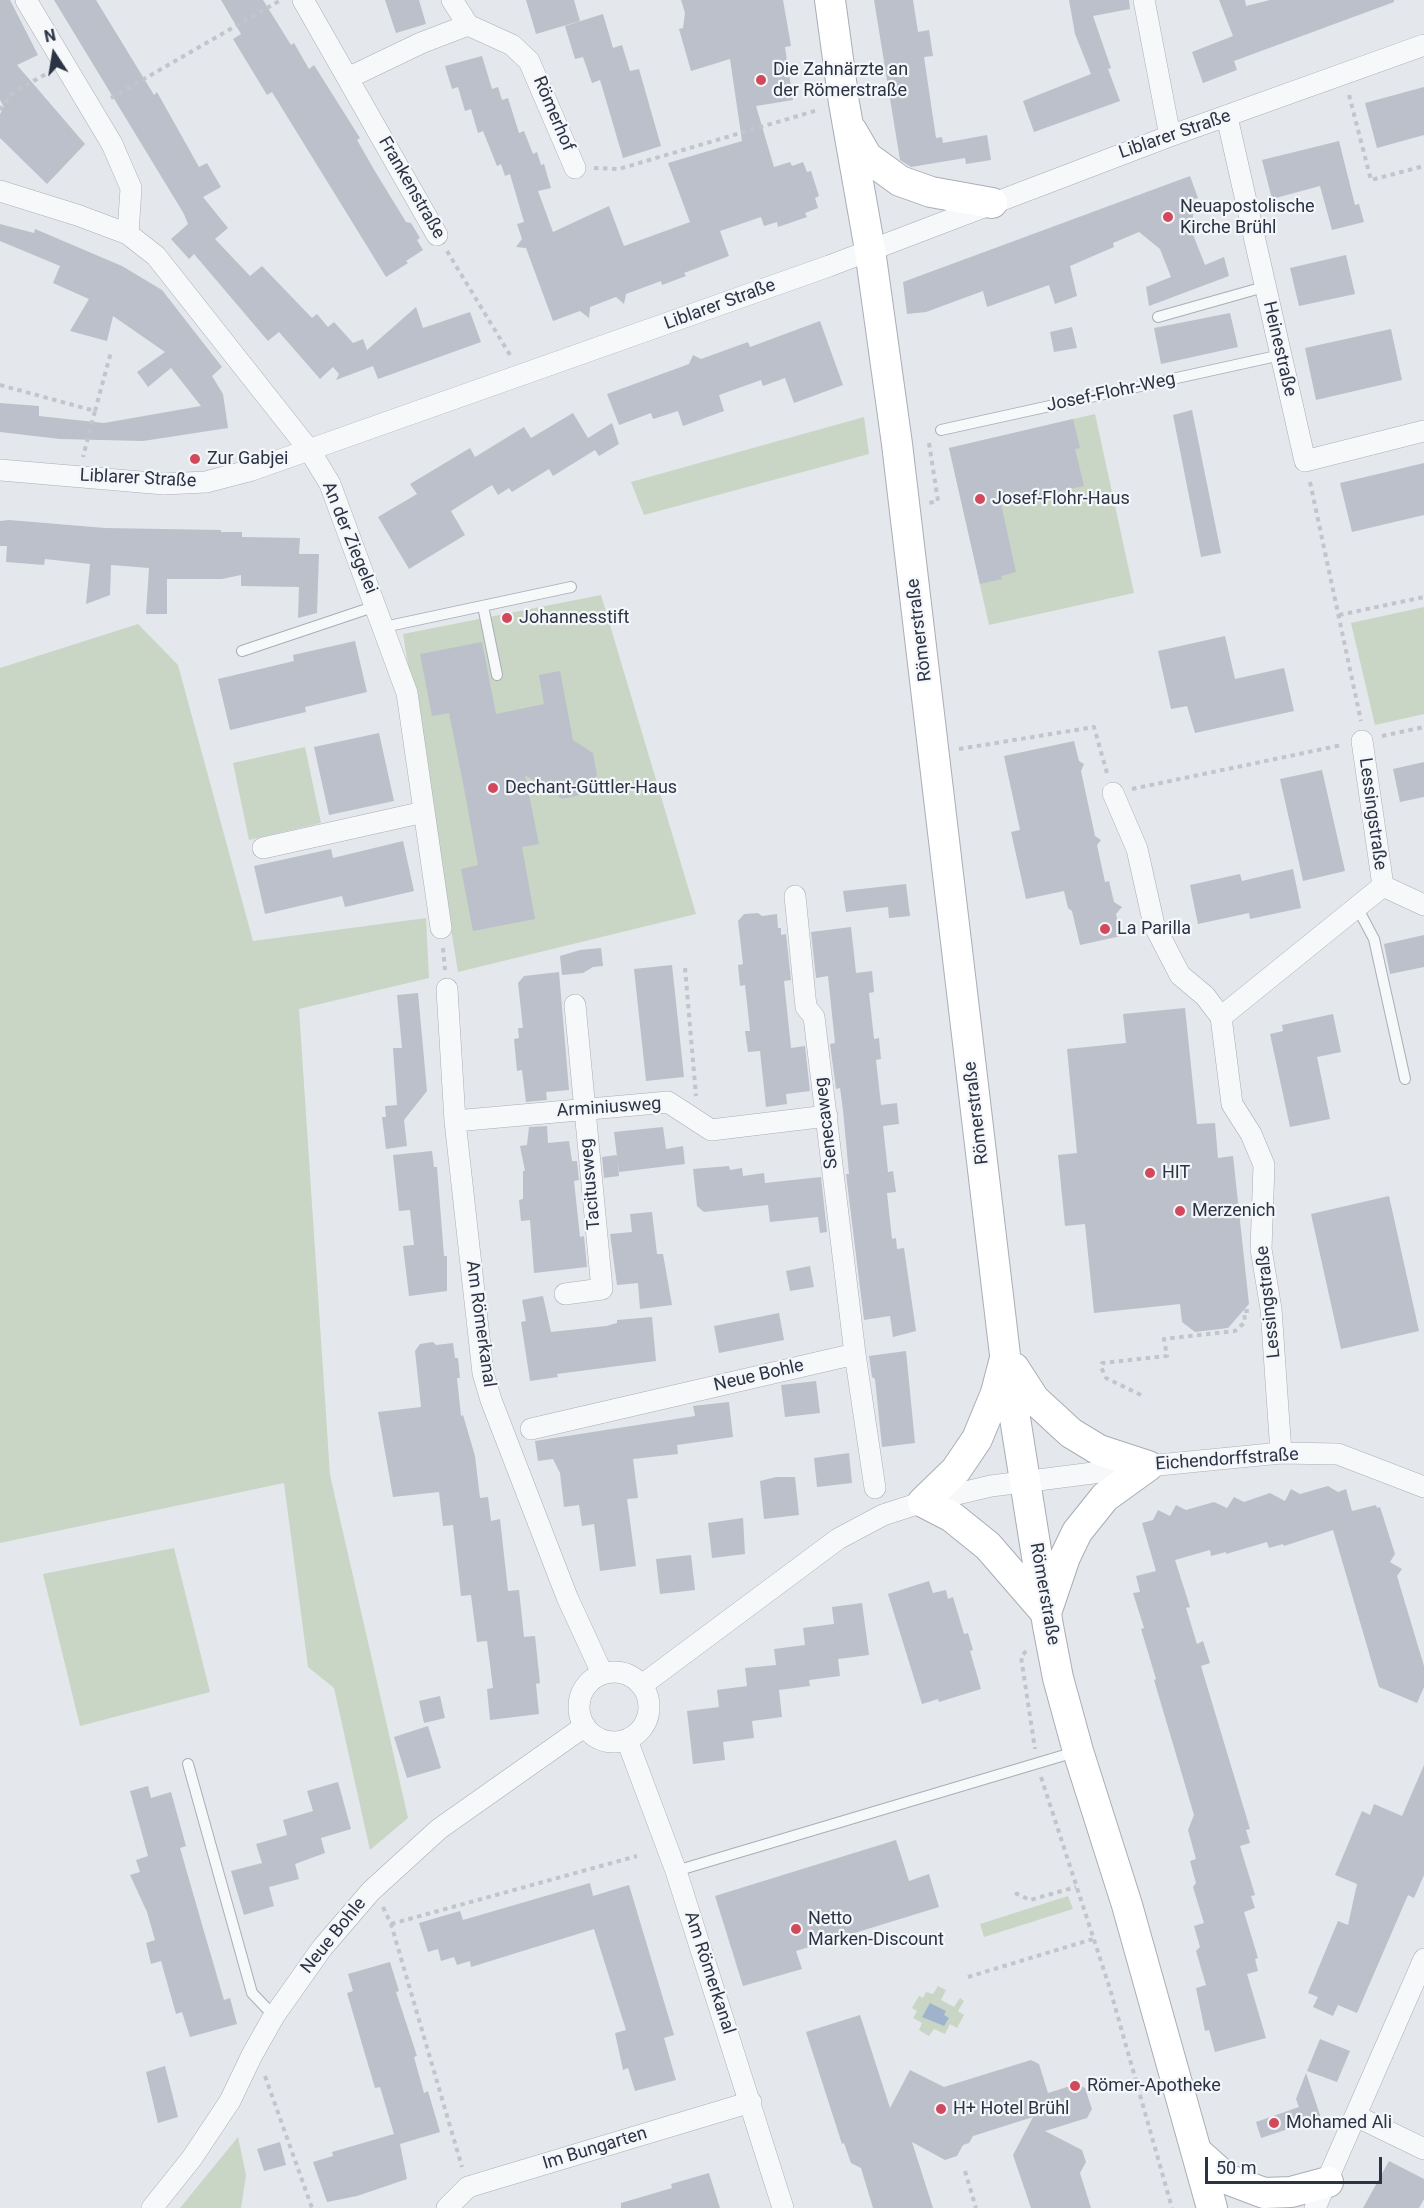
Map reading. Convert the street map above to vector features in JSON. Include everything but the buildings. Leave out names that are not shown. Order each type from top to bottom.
[{"type":"main road","name":"Römerstraße","points":[[830,0],[846,113],[870,250],[905,506],[1005,1355],[1047,1619],[1058,1678],[1078,1751],[1127,1905],[1212,2208]]},
{"type":"main road","points":[[846,113],[867,157],[900,181],[939,194],[992,203]]},
{"type":"main road","points":[[1005,1355],[1034,1399],[1071,1433],[1099,1450],[1148,1466]]},
{"type":"main road","points":[[1005,1355],[996,1392],[977,1439],[956,1470],[922,1502],[952,1517],[988,1546],[1047,1619]]},
{"type":"main road","points":[[1047,1619],[1065,1557],[1077,1532],[1105,1497],[1148,1466]]},
{"type":"main road","points":[[1198,2153],[1227,2179],[1264,2193],[1291,2192],[1328,2182]]},
{"type":"street","points":[[26,0],[112,144],[130,188],[128,234]]},
{"type":"street","name":"Frankenstraße","points":[[303,0],[438,235]]},
{"type":"street","points":[[348,78],[421,43],[468,25],[452,0]]},
{"type":"street","points":[[1144,0],[1170,136]]},
{"type":"street","name":"Römerhof","points":[[468,25],[512,45],[529,61],[575,168]]},
{"type":"street","name":"Liblarer Straße","points":[[0,470],[80,475],[164,484],[206,482],[310,451],[870,250],[1170,136],[1424,45]]},
{"type":"street","name":"Heinestraße","points":[[1227,117],[1305,461]]},
{"type":"street","points":[[0,191],[77,214],[128,234],[156,256],[310,451]]},
{"type":"street","points":[[1305,461],[1424,431]]},
{"type":"street","name":"An der Ziegelei","points":[[310,451],[330,484],[344,528],[384,627],[406,693],[441,928]]},
{"type":"street","name":"Lessingstraße","points":[[1362,741],[1383,886]]},
{"type":"street","points":[[1113,793],[1137,849],[1154,925],[1180,975],[1205,996],[1221,1017]]},
{"type":"street","points":[[263,848],[424,812]]},
{"type":"street","name":"Lessingstraße","points":[[1383,886],[1424,905]]},
{"type":"street","name":"Lessingstraße","points":[[1281,1452],[1271,1309],[1261,1249],[1264,1166],[1251,1134],[1232,1104],[1221,1017],[1383,886]]},
{"type":"street","name":"Senecaweg","points":[[795,896],[806,1007],[814,1017],[855,1354]]},
{"type":"street","name":"Am Römerkanal","points":[[447,989],[455,1121],[483,1373],[491,1400],[567,1597],[602,1673]]},
{"type":"street","name":"Tacitusweg","points":[[565,1294],[602,1289],[575,1005]]},
{"type":"street","name":"Arminiusweg","points":[[455,1121],[668,1102],[699,1125]]},
{"type":"street","points":[[699,1125],[711,1130],[827,1116]]},
{"type":"street","points":[[855,1354],[875,1488]]},
{"type":"street","name":"Neue Bohle","points":[[531,1429],[855,1354]]},
{"type":"street","name":"Eichendorffstraße","points":[[1026,1482],[1281,1452],[1338,1454],[1424,1487]]},
{"type":"street","points":[[642,1685],[838,1539],[883,1515],[922,1502],[976,1489],[1026,1482]]},
{"type":"street","points":[[620,1671],[636,1678],[642,1685],[648,1694],[649,1716],[637,1734],[627,1740],[604,1741],[585,1726],[580,1717],[580,1696],[593,1678],[602,1673],[620,1671]]},
{"type":"street","name":"Neue Bohle","points":[[152,2208],[192,2158],[230,2101],[274,2016],[321,1948],[371,1891],[439,1829],[585,1726]]},
{"type":"street","name":"Am Römerkanal","points":[[627,1740],[676,1871],[783,2208]]},
{"type":"street","points":[[1315,2208],[1424,1959]]},
{"type":"street","name":"Im Bungarten","points":[[447,2208],[468,2187],[750,2102]]},
{"type":"street","points":[[1356,2116],[1424,2149]]},
{"type":"lane","points":[[1158,317],[1264,287]]},
{"type":"lane","name":"Josef-Flohr-Weg","points":[[941,430],[1281,355]]},
{"type":"lane","points":[[384,627],[572,587]]},
{"type":"lane","points":[[242,651],[376,606]]},
{"type":"lane","points":[[483,606],[497,675]]},
{"type":"lane","points":[[1357,907],[1374,939],[1405,1079]]},
{"type":"lane","points":[[676,1871],[1078,1751]]},
{"type":"lane","points":[[188,1764],[252,1993],[274,2016]]},
{"type":"path","points":[[92,110],[282,0]]},
{"type":"path","points":[[0,110],[14,92],[63,65]]},
{"type":"path","points":[[1345,75],[1371,180],[1424,166]]},
{"type":"path","points":[[575,168],[619,169],[846,113]]},
{"type":"path","name":"Frankenstraße","points":[[438,235],[521,375]]},
{"type":"path","points":[[80,475],[111,352]]},
{"type":"path","points":[[0,385],[95,411]]},
{"type":"path","points":[[905,506],[938,501],[928,433],[941,430]]},
{"type":"path","points":[[1305,461],[1361,711],[1362,741]]},
{"type":"path","points":[[1339,615],[1424,597]]},
{"type":"path","points":[[935,753],[1094,727],[1113,793],[1424,727]]},
{"type":"path","points":[[441,928],[447,989]]},
{"type":"path","points":[[686,968],[699,1125]]},
{"type":"path","points":[[1141,1395],[1106,1378],[1101,1367],[1102,1363],[1167,1356],[1164,1339],[1235,1331],[1245,1322],[1244,1311]]},
{"type":"path","points":[[1047,1619],[1022,1656],[1037,1762],[1110,1989],[1172,2208]]},
{"type":"path","points":[[391,1924],[637,1856]]},
{"type":"path","points":[[1015,1893],[1030,1900],[1076,1887]]},
{"type":"path","points":[[371,1891],[388,1914],[468,2187]]},
{"type":"path","points":[[968,1977],[1093,1938]]},
{"type":"path","points":[[252,2055],[269,2082],[312,2208]]},
{"type":"path","points":[[965,2171],[976,2208]]},
{"type":"green space","points":[[1095,414],[1134,593],[989,625],[949,448]]},
{"type":"green space","points":[[864,417],[869,454],[644,515],[631,482]]},
{"type":"green space","points":[[601,595],[696,914],[458,972],[403,634]]},
{"type":"green space","points":[[1424,607],[1424,714],[1375,725],[1351,623]]},
{"type":"green space","points":[[138,624],[178,665],[253,941],[426,918],[429,978],[299,1009],[330,1475],[408,1818],[370,1850],[334,1688],[308,1667],[284,1483],[0,1543],[0,668]]},
{"type":"green space","points":[[305,747],[321,823],[249,840],[233,763]]},
{"type":"green space","points":[[174,1548],[210,1692],[80,1726],[43,1574]]},
{"type":"green space","points":[[1068,1896],[1073,1909],[984,1937],[980,1924]]},
{"type":"green space","points":[[938,1986],[946,1990],[941,2000],[954,2007],[960,1998],[964,2001],[958,2011],[964,2015],[957,2028],[950,2024],[945,2034],[934,2029],[929,2036],[919,2030],[922,2023],[913,2018],[917,2011],[912,2008],[919,1996],[923,1998],[926,1992],[933,1994]]},
{"type":"green space","points":[[238,2137],[246,2175],[241,2208],[180,2208]]},
{"type":"water","points":[[930,2003],[946,2011],[944,2015],[949,2018],[944,2026],[922,2017]]},
{"type":"place","name":"Die Zahnärzte an der Römerstraße","points":[[761,80]]},
{"type":"place","name":"Neuapostolische Kirche Brühl","points":[[1168,217]]},
{"type":"place","name":"Zur Gabjei","points":[[195,459]]},
{"type":"place","name":"Josef-Flohr-Haus","points":[[980,499]]},
{"type":"place","name":"Johannesstift","points":[[507,618]]},
{"type":"place","name":"Dechant-Güttler-Haus","points":[[493,788]]},
{"type":"place","name":"La Parilla","points":[[1105,929]]},
{"type":"place","name":"HIT","points":[[1150,1173]]},
{"type":"place","name":"Merzenich","points":[[1180,1211]]},
{"type":"place","name":"Netto Marken-Discount","points":[[796,1929]]},
{"type":"place","name":"Römer-Apotheke","points":[[1075,2086]]},
{"type":"place","name":"H+ Hotel Brühl","points":[[941,2109]]},
{"type":"place","name":"Mohamed Ali","points":[[1274,2123]]}]
